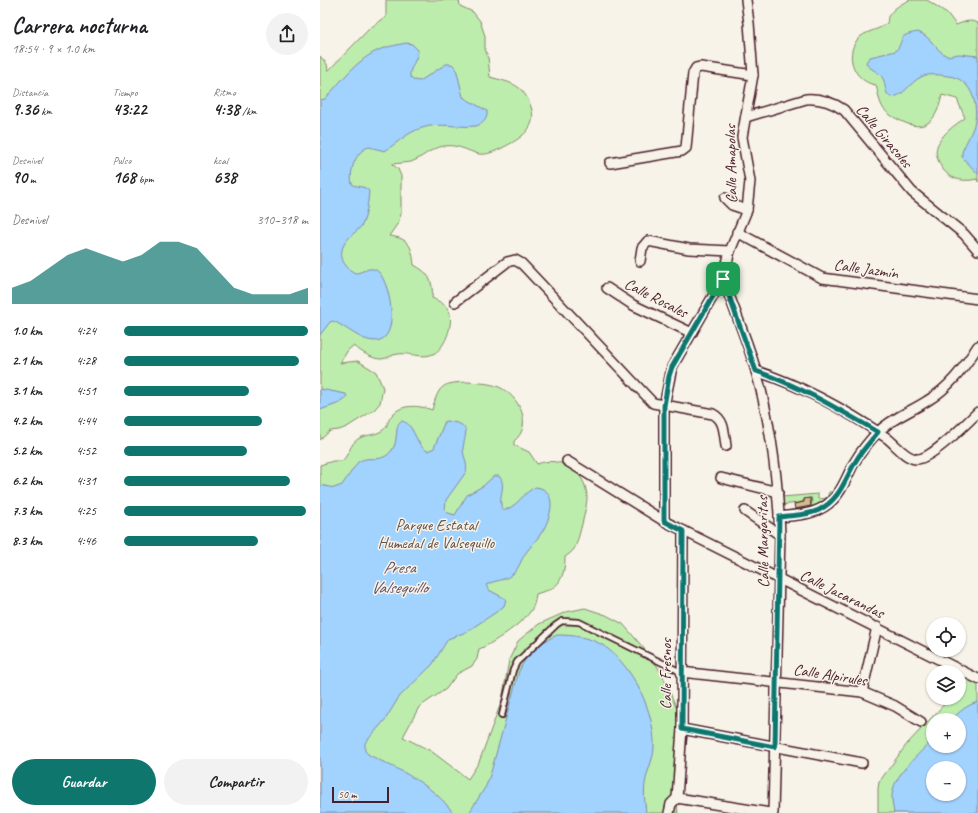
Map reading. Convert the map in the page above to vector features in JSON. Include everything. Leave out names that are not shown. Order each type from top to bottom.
[{"type":"street","name":"Calle Amapolas","points":[[664,521],[664,406],[672,367],[723,279],[730,251],[747,210],[750,181],[742,137],[752,75],[750,23],[746,0]]},
{"type":"street","points":[[610,163],[682,151],[686,148],[693,73],[696,68],[702,67],[752,75]]},
{"type":"street","name":"Calle Girasoles","points":[[746,117],[806,98],[820,99],[836,105],[844,110],[912,192],[964,234],[978,250]]},
{"type":"street","points":[[725,198],[732,205],[747,210]]},
{"type":"street","name":"Calle Jazmín","points":[[737,232],[822,278],[978,299]]},
{"type":"street","points":[[640,261],[642,248],[648,241],[689,249],[730,251]]},
{"type":"street","points":[[455,302],[507,262],[515,260],[522,264],[653,403],[713,414],[719,417],[722,422],[726,446]]},
{"type":"street","name":"Calle Margaritas","points":[[723,279],[756,371],[770,438],[778,492],[780,535],[777,682],[771,813]]},
{"type":"street","name":"Calle Rosales","points":[[607,288],[633,305],[692,333]]},
{"type":"street","points":[[779,517],[808,514],[829,503],[839,493],[858,457],[878,432],[904,412],[926,402],[941,392],[957,376],[978,346]]},
{"type":"street","points":[[756,371],[782,380],[811,393],[878,432],[895,443],[910,458],[916,460],[923,458],[952,437],[978,412]]},
{"type":"street","name":"Calle Jacarandas","points":[[567,461],[664,521],[978,679]]},
{"type":"street","points":[[721,478],[778,492]]},
{"type":"street","points":[[745,511],[780,535]]},
{"type":"street","name":"Calle Fresnos","points":[[669,813],[671,804],[677,798],[682,729],[681,672],[683,531]]},
{"type":"street","points":[[862,692],[877,627]]},
{"type":"street","name":"Calle Alpirules","points":[[681,672],[862,692],[895,706],[921,722]]},
{"type":"street","points":[[682,729],[862,763]]},
{"type":"street","points":[[677,798],[771,813]]},
{"type":"lane","name":"Calle Alpirules","points":[[502,715],[513,670],[517,662],[562,621],[572,621],[591,627],[681,672]]},
{"type":"green space","points":[[386,0],[459,0],[460,6],[473,12],[480,21],[485,36],[485,49],[488,57],[490,77],[511,83],[524,93],[531,107],[533,115],[532,122],[529,128],[519,138],[490,153],[479,154],[458,147],[444,146],[439,147],[411,162],[392,164],[398,169],[401,176],[401,214],[398,223],[389,236],[401,239],[408,244],[412,253],[414,265],[426,274],[431,282],[432,298],[448,309],[450,316],[450,327],[446,340],[439,350],[426,356],[398,354],[377,359],[353,346],[348,350],[340,363],[358,361],[376,372],[383,388],[380,403],[374,410],[347,427],[330,431],[320,440],[320,56],[327,64],[328,71],[370,28],[386,17]]},
{"type":"green space","points":[[910,0],[927,0],[947,13],[956,25],[970,21],[978,23],[978,182],[977,179],[960,180],[954,178],[945,172],[938,160],[936,151],[940,140],[950,129],[965,118],[957,99],[942,95],[937,111],[929,122],[918,126],[910,125],[889,114],[883,108],[880,103],[876,85],[862,79],[854,68],[852,54],[853,47],[857,40],[863,35],[887,23],[888,17],[892,11]]},
{"type":"green space","name":"Parque Estatal Humedal de Valsequillo","points":[[468,382],[484,383],[499,387],[513,397],[522,411],[523,419],[523,427],[520,434],[514,441],[514,445],[529,452],[537,464],[555,462],[571,468],[577,473],[586,488],[586,508],[576,545],[574,549],[565,557],[564,570],[558,583],[551,589],[536,594],[532,608],[526,617],[498,638],[479,649],[477,659],[472,666],[457,674],[446,689],[419,707],[403,737],[431,751],[468,779],[479,762],[502,700],[509,660],[518,641],[539,624],[566,612],[585,608],[606,615],[623,624],[652,658],[662,674],[684,725],[687,738],[684,759],[674,776],[678,813],[320,813],[320,465],[333,461],[342,461],[355,441],[361,437],[383,430],[394,413],[399,410],[410,406],[415,406],[432,410],[437,395],[443,387],[447,384]]},
{"type":"green space","points":[[829,492],[833,492],[829,502],[806,514],[784,516],[783,511],[806,508],[809,509],[811,506],[811,498],[804,499],[804,502],[783,505],[782,497],[818,494],[818,499],[827,498]]},
{"type":"green space","points":[[978,674],[978,813],[878,813],[879,782],[907,744],[926,724],[926,753],[966,753],[966,713],[936,713],[943,705],[966,705],[966,683]]},
{"type":"water","points":[[918,32],[926,37],[947,56],[959,54],[978,56],[978,174],[962,157],[962,152],[974,125],[976,113],[974,98],[967,86],[962,81],[948,76],[927,75],[917,79],[900,95],[891,97],[886,91],[882,77],[866,62],[870,57],[896,51],[904,36]]},
{"type":"water","points":[[406,43],[412,44],[418,50],[417,57],[410,73],[410,77],[413,80],[420,81],[446,64],[452,64],[456,68],[463,97],[487,111],[487,116],[481,124],[476,126],[436,125],[422,128],[407,135],[385,151],[369,147],[360,153],[354,162],[351,179],[352,184],[365,188],[369,191],[367,208],[362,225],[345,243],[342,257],[346,266],[355,273],[373,269],[381,275],[389,295],[391,308],[389,331],[384,338],[375,341],[369,340],[364,339],[333,321],[330,322],[320,335],[320,100],[325,99],[350,71],[365,58],[381,49]]},
{"type":"water","points":[[320,389],[346,394],[347,398],[340,403],[320,410]]},
{"type":"water","name":"Presa Valsequillo","points":[[401,421],[406,422],[420,445],[428,451],[434,448],[445,421],[457,423],[464,427],[466,434],[463,450],[466,472],[446,500],[445,510],[448,513],[455,515],[467,495],[483,486],[494,476],[499,476],[501,480],[501,506],[503,510],[512,507],[528,492],[536,487],[543,489],[548,493],[551,505],[550,512],[542,532],[525,554],[514,573],[507,578],[486,585],[489,590],[506,599],[504,606],[466,632],[448,639],[432,665],[399,697],[385,720],[365,743],[365,751],[369,755],[403,772],[426,786],[445,803],[453,813],[320,813],[320,485],[334,488],[342,485],[358,462],[367,459],[384,457],[388,454],[394,446],[398,426]]},
{"type":"water","points":[[557,635],[581,637],[593,640],[604,646],[624,665],[640,691],[651,719],[654,747],[645,783],[644,796],[646,813],[469,813],[486,786],[491,772],[519,671],[534,649]]},
{"type":"water","points":[[978,702],[978,813],[894,813],[892,799],[896,781],[907,766],[926,746],[926,753],[966,753],[966,713],[958,713],[970,705]]},
{"type":"building","points":[[810,498],[811,506],[795,509],[794,504],[804,502],[804,499]]},
{"type":"route","points":[[723,279],[756,371],[782,380],[811,393],[878,432],[858,457],[846,483],[829,503],[808,514],[779,517],[780,535],[775,747],[682,729],[681,672],[683,531],[664,521],[664,406],[672,367],[723,279]]}]
